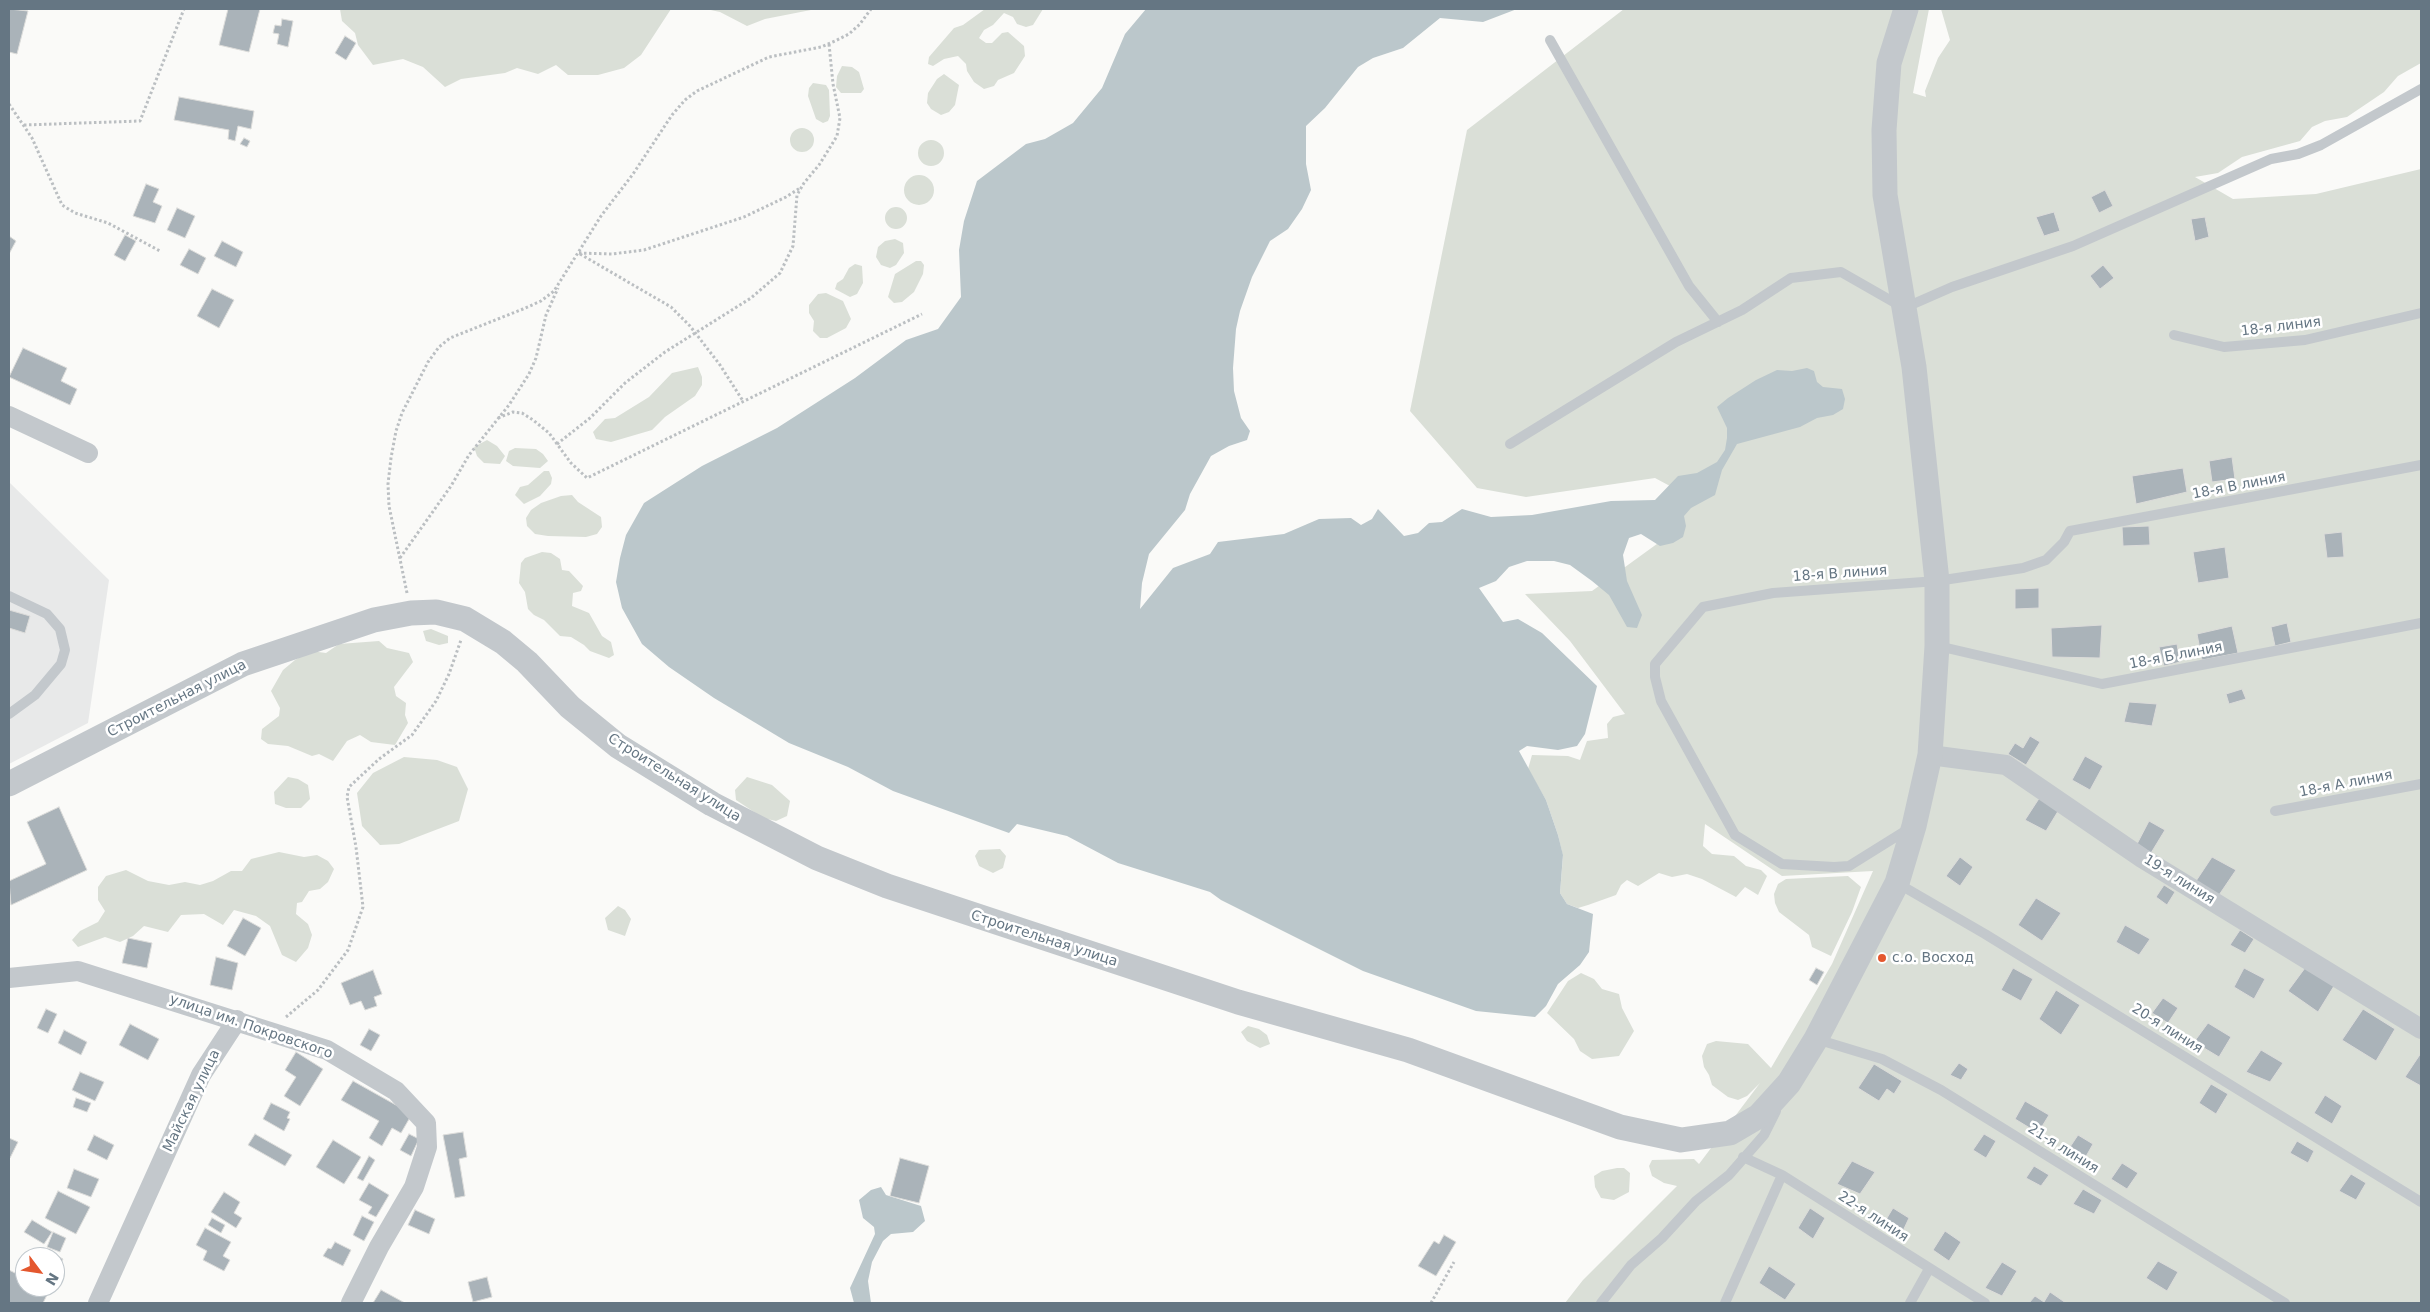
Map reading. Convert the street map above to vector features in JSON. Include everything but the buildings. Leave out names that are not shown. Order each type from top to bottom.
[{"type":"street","name":"Строительная улица","points":[[9,784],[243,664],[374,620],[411,613],[436,612],[466,619],[503,642],[527,662],[570,707],[618,746],[712,804],[817,858],[921,898],[1238,1002],[1408,1050],[1620,1127],[1681,1140],[1730,1133],[1759,1116],[1789,1083],[1816,1039],[1897,883],[1914,826],[1930,755],[1937,646],[1937,581],[1914,367],[1885,194],[1884,130],[1889,63],[1906,9]]},
{"type":"street","points":[[9,416],[88,453]]},
{"type":"street","name":"19-я линия","points":[[1930,755],[2006,765],[2142,858],[2421,1029]]},
{"type":"street","name":"улица им. Покровского","points":[[9,978],[78,971],[327,1050],[396,1091],[426,1123],[427,1146],[414,1187],[379,1247],[351,1303]]},
{"type":"street","name":"Майская улица","points":[[98,1303],[201,1075],[237,1020]]},
{"type":"lane","points":[[1550,40],[1690,286],[1718,322]]},
{"type":"lane","points":[[1510,444],[1676,342],[1742,310],[1791,278],[1841,272],[1904,308],[1952,287],[2074,246],[2271,158],[2298,154],[2321,145],[2421,89]]},
{"type":"lane","name":"18-я линия","points":[[2174,335],[2224,347],[2296,341],[2421,313]]},
{"type":"lane","name":"18-я В линия","points":[[1914,826],[1849,866],[1834,867],[1782,864],[1735,835],[1661,701],[1655,677],[1655,664],[1703,607],[1720,602],[1774,593],[1937,581],[2023,568],[2046,560],[2064,542],[2070,531],[2421,466]]},
{"type":"lane","points":[[9,596],[47,614],[60,629],[65,650],[61,664],[35,695],[9,714]]},
{"type":"lane","name":"18-я Б линия","points":[[1937,646],[2102,684],[2421,624]]},
{"type":"lane","name":"18-я А линия","points":[[2275,811],[2421,784]]},
{"type":"lane","name":"20-я линия","points":[[1897,883],[1985,934],[2421,1202]]},
{"type":"lane","name":"21-я линия","points":[[1816,1039],[1882,1059],[1941,1090],[2285,1303]]},
{"type":"lane","points":[[1601,1303],[1631,1266],[1662,1238],[1696,1201],[1729,1175],[1764,1135],[1789,1083]]},
{"type":"lane","name":"22-я линия","points":[[1743,1157],[1782,1175],[1985,1303]]},
{"type":"lane","points":[[1725,1303],[1782,1175]]},
{"type":"lane","points":[[1910,1303],[1929,1269]]},
{"type":"path","points":[[24,125],[140,121],[184,9]]},
{"type":"path","points":[[411,613],[389,506],[388,484],[396,431],[402,413],[428,362],[450,338],[540,301],[554,291],[601,216],[633,174],[672,115],[685,100],[697,91],[769,57],[829,44],[849,34],[860,24],[870,9]]},
{"type":"path","points":[[557,444],[590,418],[625,383],[665,352],[751,298],[780,273],[793,246],[797,195],[820,165],[837,136],[840,118],[833,84],[829,44]]},
{"type":"path","points":[[9,104],[32,138],[62,205],[75,213],[108,223],[160,252]]},
{"type":"path","points":[[579,252],[612,254],[644,250],[744,217],[786,197],[802,187]]},
{"type":"path","points":[[579,252],[671,307],[695,333],[720,365],[743,401]]},
{"type":"path","points":[[400,559],[451,486],[469,455],[530,374],[536,358],[546,315],[561,281]]},
{"type":"path","points":[[498,418],[513,412],[522,413],[549,434],[586,478],[922,314]]},
{"type":"path","points":[[281,1021],[318,990],[348,950],[364,907],[347,797],[349,788],[379,759],[412,735],[436,701],[459,647],[466,619]]},
{"type":"path","points":[[1431,1303],[1454,1262]]},
{"type":"shaded area","points":[[340,9],[671,9],[641,55],[624,68],[598,75],[568,75],[556,65],[538,74],[517,68],[505,73],[461,79],[445,87],[423,67],[403,59],[373,65],[358,45],[355,33],[342,21]]},
{"type":"shaded area","points":[[706,9],[816,9],[765,19],[747,26],[720,12]]},
{"type":"shaded area","points":[[985,9],[1043,9],[1033,25],[1026,27],[1017,24],[1013,17],[1004,13],[993,25],[984,30],[979,38],[986,43],[992,43],[1002,33],[1008,32],[1024,46],[1025,56],[1014,73],[998,80],[994,86],[984,89],[974,82],[967,71],[966,64],[958,56],[944,59],[933,66],[928,64],[929,57],[954,28],[963,25]]},
{"type":"shaded area","points":[[1146,9],[1517,9],[1483,22],[1440,18],[1403,48],[1373,58],[1358,67],[1325,108],[1306,126],[1306,164],[1311,190],[1302,209],[1288,229],[1270,241],[1252,277],[1236,329],[1233,368],[1234,391],[1241,418],[1250,431],[1247,440],[1229,446],[1211,456],[1190,494],[1185,510],[1149,554],[1142,583],[1140,609],[1173,568],[1210,554],[1218,542],[1284,534],[1319,519],[1351,518],[1361,525],[1372,519],[1378,509],[1404,536],[1418,533],[1429,523],[1442,522],[1462,509],[1491,517],[1532,515],[1611,501],[1655,500],[1678,476],[1697,473],[1717,462],[1725,450],[1727,428],[1717,407],[1756,380],[1777,370],[1792,371],[1807,368],[1814,371],[1817,382],[1823,387],[1842,389],[1845,399],[1843,409],[1833,415],[1817,418],[1800,427],[1737,444],[1722,470],[1715,495],[1691,508],[1684,516],[1686,526],[1683,537],[1673,543],[1660,546],[1641,534],[1629,538],[1623,555],[1627,581],[1642,615],[1637,628],[1627,627],[1609,595],[1570,565],[1554,561],[1527,561],[1509,567],[1496,581],[1479,588],[1503,622],[1518,619],[1542,633],[1597,686],[1585,734],[1577,746],[1558,750],[1527,746],[1519,751],[1546,800],[1558,835],[1563,855],[1560,893],[1567,904],[1593,914],[1589,952],[1580,965],[1558,984],[1546,1006],[1535,1017],[1476,1011],[1363,971],[1221,900],[1210,892],[1118,863],[1067,836],[1017,824],[1009,833],[893,791],[848,767],[789,743],[714,698],[669,667],[642,644],[622,608],[616,582],[620,558],[626,535],[644,503],[702,466],[777,428],[855,378],[906,340],[938,329],[961,297],[959,250],[964,221],[977,181],[1026,144],[1045,139],[1073,123],[1102,88],[1125,34]]},
{"type":"shaded area","points":[[1624,9],[1929,9],[1913,93],[1926,97],[1925,91],[1938,58],[1950,40],[1941,9],[2421,9],[2421,63],[2398,76],[2384,92],[2347,117],[2325,121],[2312,127],[2300,141],[2242,157],[2218,173],[2195,177],[2233,199],[2316,194],[2421,169],[2421,1303],[1565,1303],[1583,1280],[1677,1186],[1664,1183],[1652,1176],[1649,1166],[1652,1160],[1694,1159],[1699,1164],[1760,1083],[1747,1096],[1738,1100],[1728,1097],[1712,1085],[1704,1067],[1702,1056],[1707,1044],[1716,1041],[1748,1044],[1771,1068],[1832,964],[1873,871],[1782,876],[1705,824],[1703,846],[1712,854],[1734,856],[1746,866],[1761,870],[1767,876],[1758,895],[1745,887],[1736,897],[1702,879],[1687,874],[1672,877],[1659,873],[1638,886],[1627,880],[1621,885],[1616,895],[1588,905],[1578,908],[1567,904],[1560,893],[1563,856],[1558,835],[1546,800],[1528,769],[1532,755],[1568,756],[1580,760],[1587,741],[1608,738],[1607,724],[1613,717],[1625,714],[1570,641],[1525,594],[1592,591],[1661,541],[1696,500],[1655,478],[1526,497],[1477,488],[1410,411],[1467,130]]},
{"type":"shaded area","points":[[842,66],[852,67],[859,72],[864,89],[861,93],[841,93],[836,87],[837,76]]},
{"type":"shaded area","points":[[944,74],[959,85],[955,105],[949,112],[941,115],[931,109],[927,103],[928,93],[937,79]]},
{"type":"shaded area","points":[[813,83],[826,85],[829,90],[830,116],[828,121],[823,123],[816,119],[808,96],[809,88]]},
{"type":"shaded area","points":[[802,128],[811,131],[814,140],[811,149],[802,152],[793,149],[790,140],[793,131]]},
{"type":"shaded area","points":[[931,140],[940,144],[944,153],[940,162],[931,166],[922,162],[918,153],[922,144]]},
{"type":"shaded area","points":[[919,175],[929,180],[934,190],[929,200],[919,205],[909,200],[904,190],[909,180]]},
{"type":"shaded area","points":[[896,207],[904,210],[907,218],[904,226],[896,229],[888,226],[885,218],[888,210]]},
{"type":"shaded area","points":[[895,239],[903,243],[904,253],[896,265],[890,268],[881,265],[876,257],[878,247],[885,241]]},
{"type":"shaded area","points":[[916,261],[921,261],[924,265],[923,274],[914,292],[902,302],[894,303],[888,297],[895,274]]},
{"type":"shaded area","points":[[855,264],[862,266],[863,283],[857,294],[850,297],[835,289],[837,283],[843,279],[849,268]]},
{"type":"shaded area","points":[[826,293],[843,301],[851,319],[846,328],[827,338],[820,338],[813,331],[814,321],[809,313],[809,305],[818,294]]},
{"type":"shaded area","points":[[698,367],[702,377],[702,385],[695,396],[665,417],[652,430],[611,442],[596,439],[593,432],[605,419],[615,418],[649,397],[672,373]]},
{"type":"shaded area","points":[[487,440],[497,446],[505,456],[500,464],[484,463],[477,456],[474,447]]},
{"type":"shaded area","points":[[515,448],[536,449],[548,461],[540,468],[513,466],[506,461],[509,451]]},
{"type":"shaded area","points":[[544,471],[549,471],[552,478],[551,484],[540,496],[524,504],[515,495],[520,487],[528,485]]},
{"type":"shaded area","points":[[9,482],[109,580],[88,723],[9,764]]},
{"type":"shaded area","points":[[572,495],[578,502],[601,517],[602,527],[597,534],[586,537],[548,536],[535,534],[527,526],[526,518],[531,510],[541,503],[561,496]]},
{"type":"shaded area","points":[[542,552],[551,553],[560,559],[562,570],[569,571],[583,586],[581,591],[573,593],[572,606],[589,613],[602,636],[611,642],[614,655],[609,658],[590,651],[571,637],[560,636],[544,620],[534,615],[528,609],[525,592],[519,583],[521,563],[525,558]]},
{"type":"shaded area","points":[[431,629],[448,636],[448,643],[439,645],[426,641],[423,631]]},
{"type":"shaded area","points":[[379,641],[387,648],[409,653],[413,662],[394,687],[396,696],[406,703],[405,715],[408,723],[395,745],[371,742],[360,735],[347,741],[333,761],[319,754],[312,756],[288,746],[268,744],[261,739],[262,729],[279,716],[280,708],[271,691],[283,670],[295,660],[311,651],[326,653],[339,644]]},
{"type":"shaded area","points":[[404,757],[437,760],[457,767],[468,789],[459,821],[399,844],[380,845],[362,826],[357,793],[373,773]]},
{"type":"shaded area","points":[[288,777],[298,779],[308,785],[310,799],[301,808],[286,808],[275,804],[274,792]]},
{"type":"shaded area","points":[[747,777],[772,785],[790,801],[787,816],[776,821],[763,818],[736,800],[735,790]]},
{"type":"shaded area","points":[[1000,849],[1006,856],[1003,868],[993,873],[979,866],[975,856],[979,850]]},
{"type":"shaded area","points":[[279,852],[304,857],[317,855],[328,861],[334,869],[328,882],[320,889],[309,891],[302,902],[297,903],[296,914],[308,924],[312,935],[308,948],[296,962],[282,955],[270,926],[256,916],[234,910],[223,925],[204,914],[181,915],[168,932],[144,926],[133,936],[120,942],[105,937],[78,947],[72,940],[80,931],[98,922],[105,911],[98,900],[98,887],[106,876],[126,870],[148,881],[169,885],[185,882],[200,885],[213,881],[231,871],[242,871],[251,859]]},
{"type":"shaded area","points":[[1848,876],[1861,887],[1852,912],[1831,956],[1812,947],[1809,935],[1779,912],[1774,894],[1778,884],[1786,879]]},
{"type":"shaded area","points":[[618,906],[625,910],[631,919],[625,936],[608,930],[605,918]]},
{"type":"shaded area","points":[[1581,973],[1594,979],[1602,989],[1619,994],[1622,1008],[1634,1031],[1619,1056],[1592,1059],[1580,1051],[1574,1039],[1547,1013],[1568,981]]},
{"type":"shaded area","points":[[1248,1026],[1259,1029],[1267,1035],[1270,1044],[1260,1048],[1247,1041],[1241,1032]]},
{"type":"shaded area","points":[[1624,1168],[1630,1173],[1629,1192],[1614,1200],[1601,1198],[1595,1187],[1594,1176],[1602,1171]]},
{"type":"shaded area","points":[[881,1187],[886,1195],[921,1206],[925,1221],[913,1232],[891,1234],[883,1241],[872,1262],[868,1281],[871,1303],[854,1303],[850,1288],[875,1234],[874,1227],[863,1218],[859,1200],[871,1190]]},
{"type":"place","name":"с.о. Восход","points":[[1882,958]]}]
